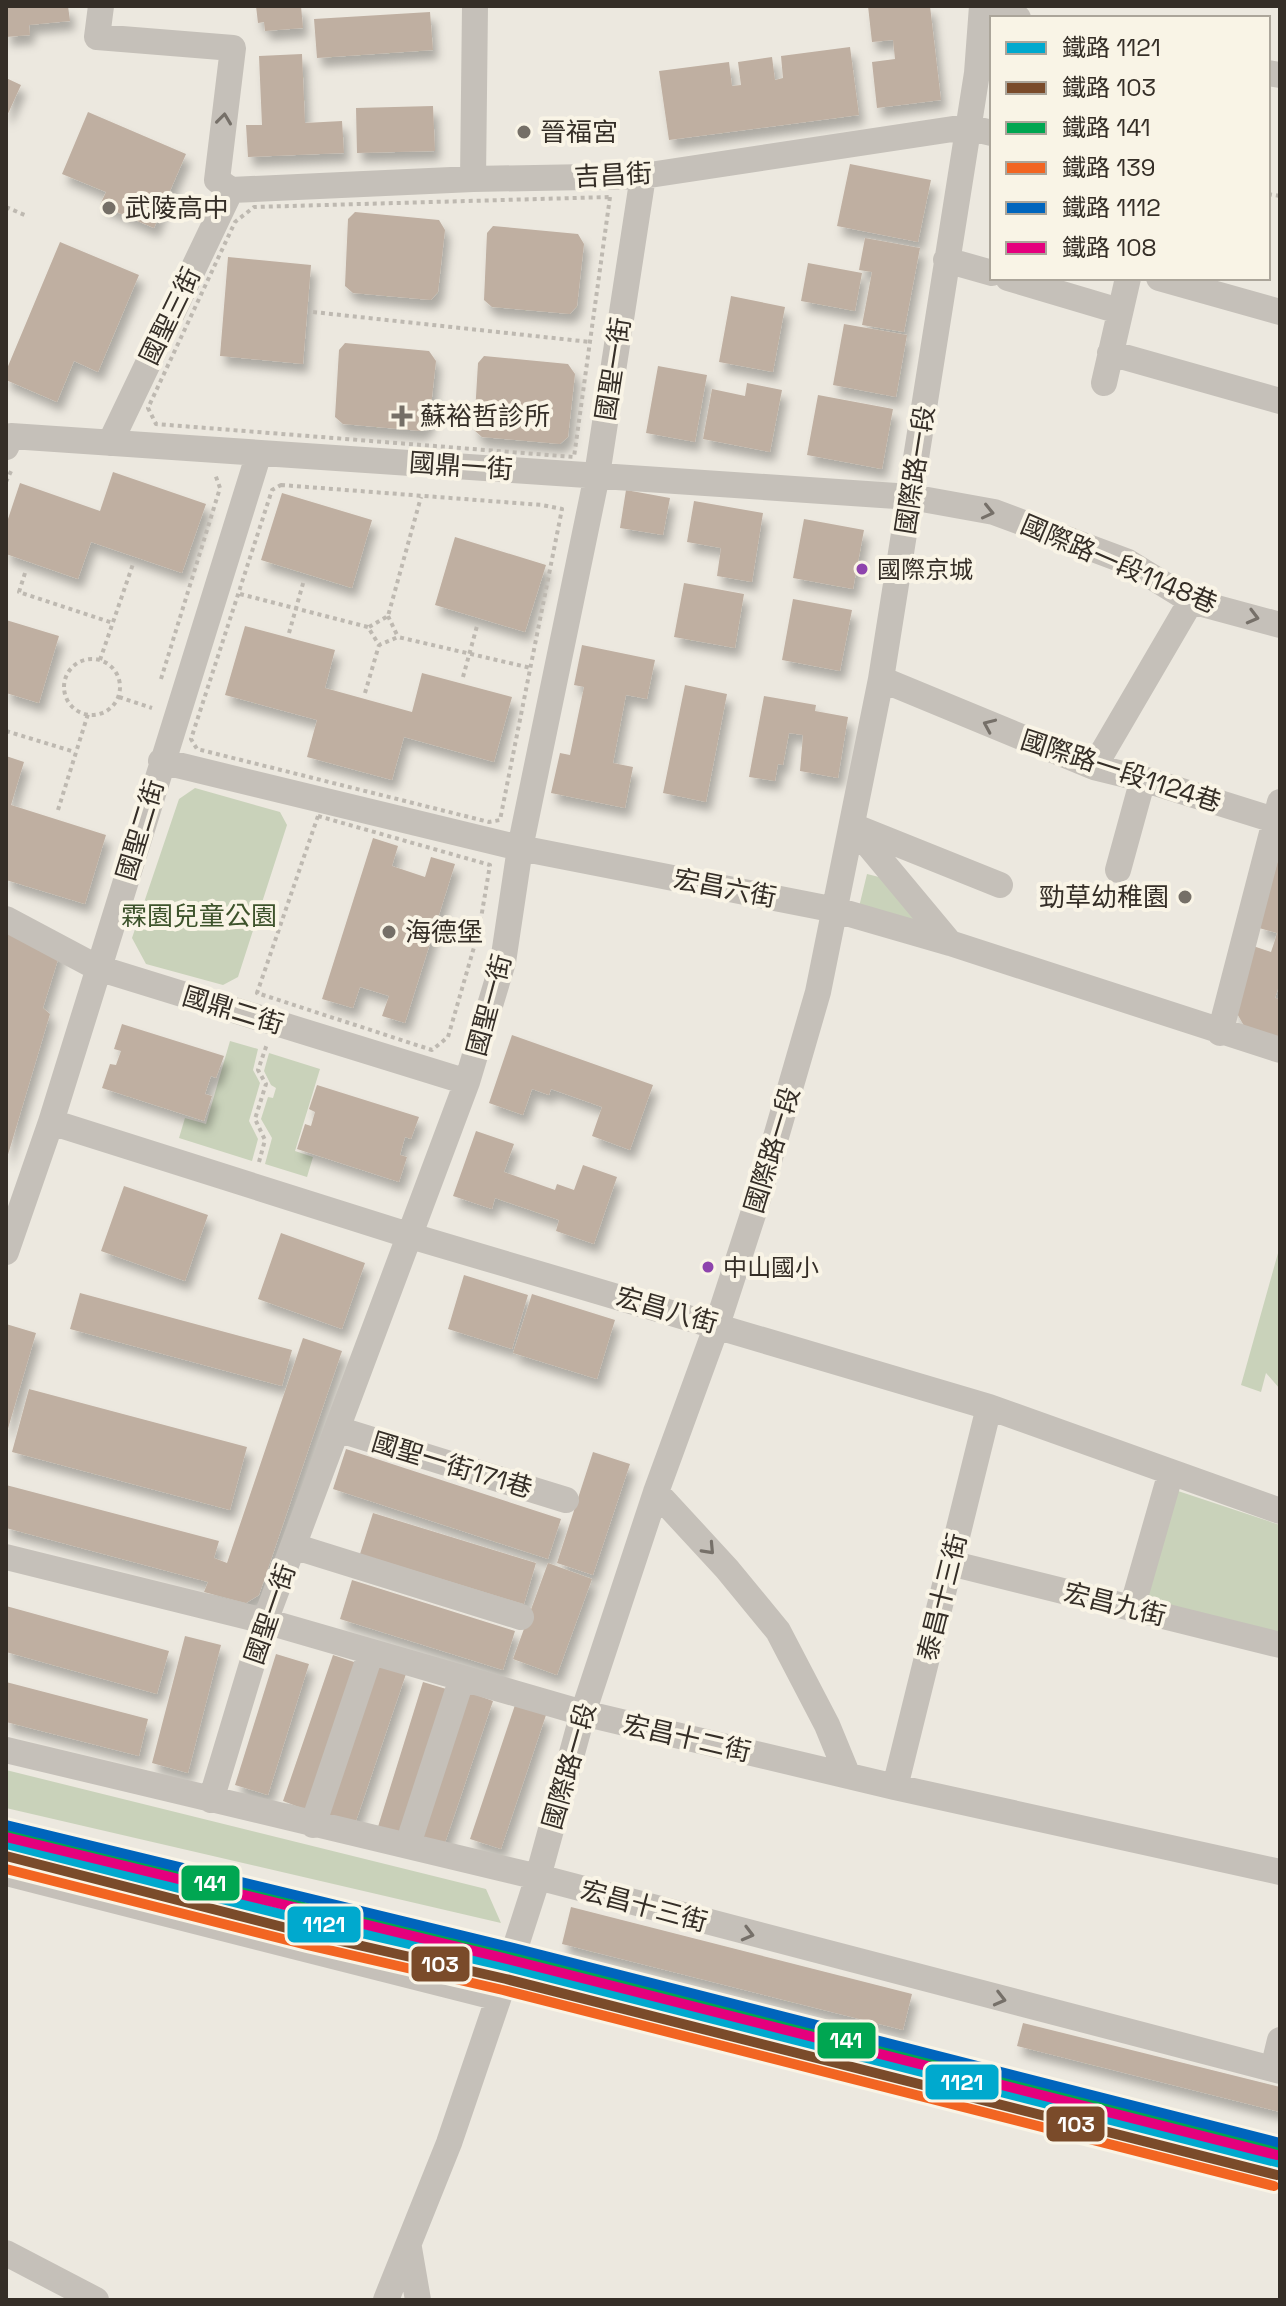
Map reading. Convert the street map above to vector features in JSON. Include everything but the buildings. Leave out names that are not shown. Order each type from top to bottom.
[{"type":"street","points":[[101,6],[97,37],[233,48],[217,180],[231,190]]},
{"type":"street","points":[[473,179],[475,6]]},
{"type":"street","points":[[982,8],[1011,16]]},
{"type":"street","name":"國際路一段","points":[[386,2300],[449,2143],[498,1998],[538,1877],[583,1713],[656,1492],[717,1325],[758,1199],[814,1007],[881,679],[946,260],[979,130],[977,73],[982,8]]},
{"type":"street","name":"吉昌街","points":[[231,190],[473,179],[643,176],[979,130]]},
{"type":"street","name":"國聖一街","points":[[211,1800],[265,1621],[467,1082],[503,962],[520,848],[597,475],[643,176]]},
{"type":"street","name":"國聖三街","points":[[110,443],[231,190]]},
{"type":"street","points":[[946,260],[990,272]]},
{"type":"street","points":[[1015,280],[1119,311]]},
{"type":"street","points":[[1104,383],[1127,280]]},
{"type":"street","points":[[1166,280],[1280,312]]},
{"type":"street","points":[[1110,353],[1280,401]]},
{"type":"street","name":"國鼎一街","points":[[8,442],[110,443],[911,497]]},
{"type":"street","name":"國聖二街","points":[[6,1252],[51,1122],[259,453]]},
{"type":"street","name":"國際路一段1148巷","points":[[911,497],[994,512],[1128,562],[1191,601],[1280,625]]},
{"type":"street","points":[[1094,767],[1191,601]]},
{"type":"street","name":"國際路一段1124巷","points":[[881,679],[1094,767],[1278,815]]},
{"type":"street","name":"宏昌六街","points":[[161,761],[520,848],[836,910],[950,943],[1280,1050]]},
{"type":"street","points":[[1118,870],[1143,779]]},
{"type":"street","points":[[1220,1033],[1278,815]]},
{"type":"street","points":[[853,826],[1000,885]]},
{"type":"street","points":[[853,826],[950,943]]},
{"type":"street","name":"國鼎二街","points":[[6,919],[98,968],[467,1082]]},
{"type":"street","name":"宏昌八街","points":[[51,1122],[411,1236],[989,1407],[1280,1511]]},
{"type":"street","name":"泰昌十三街","points":[[895,1787],[989,1407]]},
{"type":"street","name":"國聖一街171巷","points":[[337,1429],[566,1500]]},
{"type":"street","points":[[1132,1608],[1171,1472]]},
{"type":"street","points":[[656,1492],[727,1569],[778,1631],[827,1725],[848,1776]]},
{"type":"street","points":[[293,1546],[521,1617]]},
{"type":"street","name":"宏昌十二街","points":[[6,1557],[265,1621],[583,1713],[895,1787],[1280,1872]]},
{"type":"street","name":"宏昌九街","points":[[950,1563],[1280,1645]]},
{"type":"street","points":[[313,1825],[371,1652]]},
{"type":"street","points":[[412,1832],[462,1678]]},
{"type":"street","name":"宏昌十三街","points":[[6,1750],[538,1877],[1277,2070]]},
{"type":"street","points":[[6,1873],[498,1998]]},
{"type":"street","points":[[1277,2070],[1280,2040]]},
{"type":"street","points":[[409,2248],[418,2300]]},
{"type":"street","points":[[6,2253],[96,2300]]},
{"type":"path","points":[[610,197],[590,342],[574,457],[156,424],[148,408],[235,222],[254,207],[610,197]]},
{"type":"path","points":[[6,207],[27,216]]},
{"type":"path","points":[[313,312],[590,342]]},
{"type":"path","points":[[161,679],[220,488],[214,470]]},
{"type":"path","points":[[281,485],[562,509],[500,820],[489,822],[197,749],[191,739],[238,594],[272,490],[281,485]]},
{"type":"path","points":[[398,637],[388,616],[421,497]]},
{"type":"path","points":[[100,660],[133,564]]},
{"type":"path","points":[[25,573],[19,592],[113,623]]},
{"type":"path","points":[[289,633],[304,580]]},
{"type":"path","points":[[238,594],[368,627],[388,616]]},
{"type":"path","points":[[463,677],[477,626]]},
{"type":"path","points":[[365,693],[379,645],[368,627]]},
{"type":"path","points":[[379,645],[398,637],[531,668]]},
{"type":"path","points":[[83,660],[100,660],[115,670],[119,678],[119,697],[106,711],[88,714],[71,705],[66,697],[65,679],[83,660]]},
{"type":"path","points":[[119,697],[152,708]]},
{"type":"path","points":[[58,810],[88,714]]},
{"type":"path","points":[[6,731],[75,752]]},
{"type":"path","points":[[246,993],[257,993],[432,1050],[448,1037],[479,930],[490,865],[318,816],[257,993]]},
{"type":"path","points":[[257,1168],[265,1140],[255,1119],[266,1084],[258,1070],[267,1044]]},
{"type":"green space","name":"霖園兒童公園","points":[[195,788],[280,812],[287,825],[238,977],[223,985],[146,964],[132,938],[179,799]]},
{"type":"green space","points":[[867,874],[891,880],[929,931],[859,907]]},
{"type":"green space","points":[[230,1041],[258,1049],[253,1070],[260,1083],[249,1121],[258,1139],[252,1161],[179,1138],[185,1118],[206,1124]]},
{"type":"green space","points":[[269,1053],[320,1069],[295,1151],[313,1157],[307,1177],[265,1164],[272,1138],[261,1119],[268,1097],[273,1098],[276,1088],[264,1071]]},
{"type":"green space","points":[[1280,1246],[1280,1389],[1266,1373],[1261,1392],[1241,1385]]},
{"type":"green space","points":[[1169,1488],[1280,1525],[1280,1636],[1137,1599]]},
{"type":"green space","points":[[6,1770],[486,1889],[501,1923],[6,1808]]},
{"type":"rail line","name":"1112","points":[[6,1825],[514,1948],[1280,2143]]},
{"type":"rail line","name":"141","points":[[9,1832],[316,1910],[512,1955],[1280,2151]]},
{"type":"rail line","name":"108","points":[[6,1837],[511,1960],[1277,2155]]},
{"type":"rail line","name":"1121","points":[[6,1844],[313,1922],[509,1967],[1280,2163]]},
{"type":"rail line","name":"103","points":[[6,1856],[310,1934],[506,1979],[1277,2175]]},
{"type":"rail line","name":"139","points":[[6,1869],[307,1945],[503,1990],[1274,2186]]},
{"type":"place","name":"晉福宮","points":[[524,132]]},
{"type":"place","name":"武陵高中","points":[[109,208]]},
{"type":"place","name":"蘇裕哲診所","points":[[402,416]]},
{"type":"place","name":"國際京城","points":[[862,569]]},
{"type":"place","name":"勁草幼稚園","points":[[1185,897]]},
{"type":"place","name":"海德堡","points":[[389,932]]},
{"type":"place","name":"中山國小","points":[[708,1267]]}]
